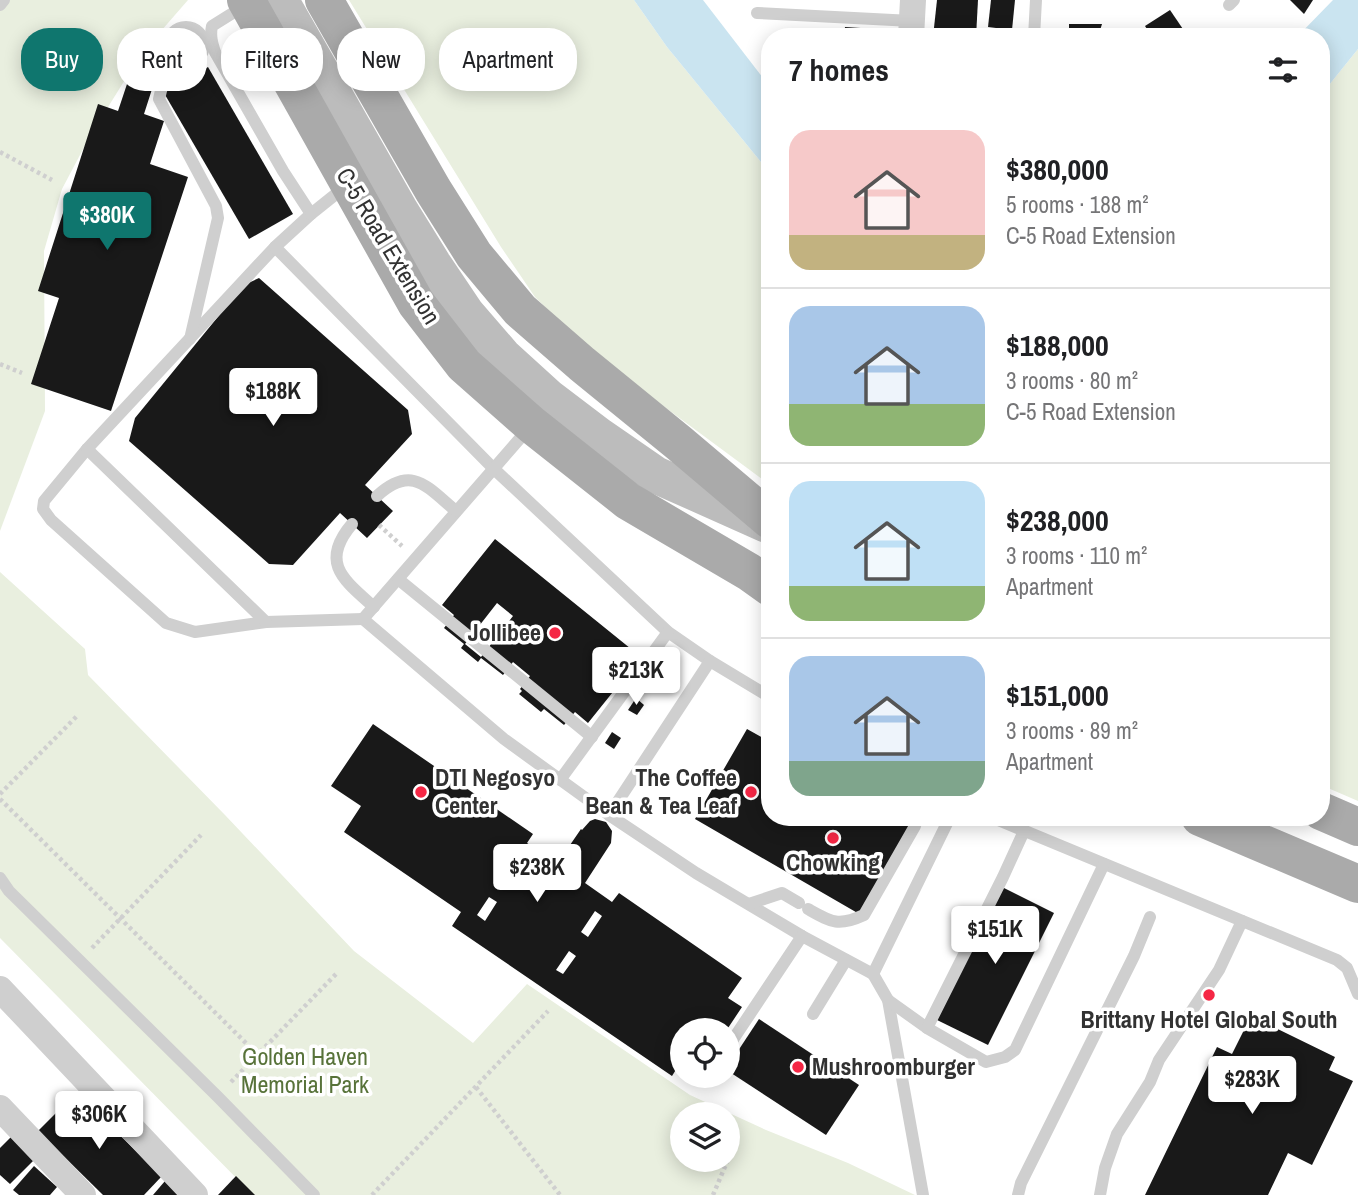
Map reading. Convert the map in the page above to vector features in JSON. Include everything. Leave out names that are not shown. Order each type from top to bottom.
[{"type":"main road","points":[[324,0],[433,190],[474,255],[520,310],[761,512]]},
{"type":"main road","name":"C-5 Road Extension","points":[[258,1],[349,183],[416,303],[464,365],[532,425],[628,501],[759,580]]},
{"type":"main road","name":"C-5 Road Extension","points":[[258,1],[466,313],[504,356],[548,397],[656,475],[759,580]]},
{"type":"main road","name":"C-5 Road Extension","points":[[656,475],[761,522]]},
{"type":"main road","points":[[1330,815],[1358,827]]},
{"type":"main road","points":[[1221,826],[1358,884]]},
{"type":"street","points":[[0,989],[195,1195]]},
{"type":"street","points":[[0,1108],[83,1195]]},
{"type":"lane","points":[[0,5],[4,0]]},
{"type":"lane","points":[[1034,28],[1036,0]]},
{"type":"lane","points":[[207,32],[212,26],[258,1]]},
{"type":"lane","points":[[757,13],[912,19]]},
{"type":"lane","points":[[212,26],[211,39],[215,52],[283,171],[311,214]]},
{"type":"lane","points":[[161,91],[159,99],[216,206],[218,218],[190,340]]},
{"type":"lane","points":[[349,183],[275,247],[87,449],[44,501],[43,509],[51,520],[166,623],[195,632],[266,622],[363,620],[505,739],[609,815],[696,873],[802,936],[873,974],[888,1000],[923,1195]]},
{"type":"lane","points":[[275,247],[493,468],[668,632],[710,662],[761,692]]},
{"type":"lane","points":[[363,620],[532,425]]},
{"type":"lane","points":[[87,449],[266,622]]},
{"type":"lane","points":[[377,496],[397,482],[410,479],[419,481],[456,511]]},
{"type":"lane","points":[[352,524],[342,535],[336,555],[338,569],[346,581],[374,607]]},
{"type":"lane","points":[[398,579],[592,737]]},
{"type":"lane","points":[[560,780],[668,632]]},
{"type":"lane","points":[[609,815],[710,662]]},
{"type":"lane","points":[[749,904],[782,893],[829,921],[853,920],[863,915],[915,826]]},
{"type":"lane","points":[[873,974],[946,826]]},
{"type":"lane","points":[[1012,826],[1337,960],[1347,968],[1358,994]]},
{"type":"lane","points":[[927,1028],[1024,831]]},
{"type":"lane","points":[[888,1000],[927,1028],[986,1062],[1005,1058],[1015,1050],[1104,864]]},
{"type":"lane","points":[[0,878],[9,891],[217,1096],[307,1192]]},
{"type":"lane","points":[[1018,1195],[1021,1183],[1128,968],[1150,917]]},
{"type":"lane","points":[[1100,1195],[1105,1168],[1117,1134],[1150,1082],[1159,1060],[1219,970],[1241,921]]},
{"type":"lane","points":[[740,1029],[802,936]]},
{"type":"lane","points":[[813,1014],[846,960]]},
{"type":"path","points":[[0,152],[52,180]]},
{"type":"path","points":[[0,364],[22,373]]},
{"type":"path","points":[[379,525],[395,540]]},
{"type":"path","points":[[78,715],[0,796],[258,1055]]},
{"type":"path","points":[[80,960],[201,835]]},
{"type":"path","points":[[217,1096],[338,972]]},
{"type":"path","points":[[372,1195],[548,1011]]},
{"type":"path","points":[[476,1087],[560,1195]]},
{"type":"path","points":[[713,1195],[723,1172]]},
{"type":"green space","points":[[0,0],[188,0],[164,28],[117,28],[118,91],[62,189],[44,251],[45,411],[0,531]]},
{"type":"green space","points":[[349,0],[634,0],[667,47],[761,162],[761,478],[624,377],[578,340],[535,297],[405,91],[425,91],[425,28],[366,28]]},
{"type":"green space","points":[[1358,49],[1358,801],[1330,789],[1330,84]]},
{"type":"green space","name":"Golden Haven Memorial Park","points":[[0,572],[85,649],[88,675],[354,951],[473,1043],[527,984],[670,1081],[670,1088],[680,1088],[705,1102],[670,1102],[670,1172],[740,1172],[740,1118],[848,1163],[915,1195],[253,1195],[0,938]]},
{"type":"water","points":[[634,0],[703,0],[761,75],[761,162],[667,47]]},
{"type":"water","points":[[1333,0],[1358,0],[1358,49],[1330,84],[1330,28],[1306,28]]},
{"type":"building","points":[[937,0],[978,0],[976,28],[934,28]]},
{"type":"building","points":[[991,0],[1015,0],[1012,28],[988,27]]},
{"type":"building","points":[[1290,0],[1313,0],[1304,14]]},
{"type":"building","points":[[1170,10],[1182,28],[1146,28],[1145,26]]},
{"type":"building","points":[[1069,24],[1102,24],[1101,28],[1069,28]]},
{"type":"building","points":[[207,68],[293,214],[249,239],[164,93],[207,91]]},
{"type":"building","points":[[125,91],[151,91],[144,114],[164,121],[150,164],[188,177],[111,411],[31,384],[59,298],[38,291],[98,104],[118,111]]},
{"type":"building","points":[[259,278],[408,410],[412,434],[365,485],[393,511],[367,538],[340,513],[293,565],[269,564],[129,441],[135,418],[244,285]]},
{"type":"building","name":"Jollibee","points":[[495,539],[641,657],[588,723],[575,712],[564,725],[544,709],[541,712],[519,694],[530,676],[513,662],[503,675],[481,658],[478,662],[461,648],[464,644],[444,628],[454,615],[442,605]],"holes":[[[497,603],[513,616],[481,657],[465,644]]]},
{"type":"building","points":[[658,667],[667,673],[659,684],[651,678]]},
{"type":"building","points":[[636,698],[644,705],[637,715],[628,710]]},
{"type":"building","points":[[373,724],[533,834],[527,843],[557,864],[581,829],[590,821],[595,819],[606,822],[612,831],[611,843],[585,883],[612,902],[619,893],[742,978],[728,998],[742,1007],[735,1018],[670,1018],[670,1075],[452,926],[461,912],[344,832],[361,806],[331,786]],"holes":[[[516,857],[524,863],[510,884],[502,878]],[[489,897],[497,902],[485,921],[477,915]],[[595,911],[602,916],[588,937],[581,932]],[[569,951],[576,956],[563,974],[556,970]]]},
{"type":"building","points":[[747,729],[761,737],[761,826],[912,826],[861,915],[695,819]]},
{"type":"building","points":[[612,732],[621,738],[614,749],[605,743]]},
{"type":"building","points":[[1002,887],[1054,913],[988,1045],[937,1020]]},
{"type":"building","points":[[1251,1016],[1335,1057],[1329,1070],[1353,1081],[1312,1165],[1288,1153],[1268,1195],[1145,1195],[1217,1047],[1232,1054]]},
{"type":"building","points":[[759,1019],[859,1085],[826,1135],[740,1079],[740,1048]]},
{"type":"building","points":[[76,1093],[162,1176],[144,1195],[103,1195],[38,1131]]},
{"type":"building","points":[[11,1137],[34,1160],[10,1184],[0,1175],[0,1148]]},
{"type":"building","points":[[34,1166],[57,1187],[50,1195],[19,1195],[13,1190]]},
{"type":"building","points":[[236,1176],[255,1195],[218,1195]]},
{"type":"building","points":[[165,1181],[180,1195],[153,1195]]},
{"type":"place","name":"Jollibee","points":[[555,633]]},
{"type":"place","name":"DTI Negosyo Center","points":[[421,792]]},
{"type":"place","name":"The Coffee Bean & Tea Leaf","points":[[751,792]]},
{"type":"place","name":"Chowking","points":[[833,838]]},
{"type":"place","name":"Brittany Hotel Global South","points":[[1209,995]]},
{"type":"place","name":"Mushroomburger","points":[[798,1067]]}]
